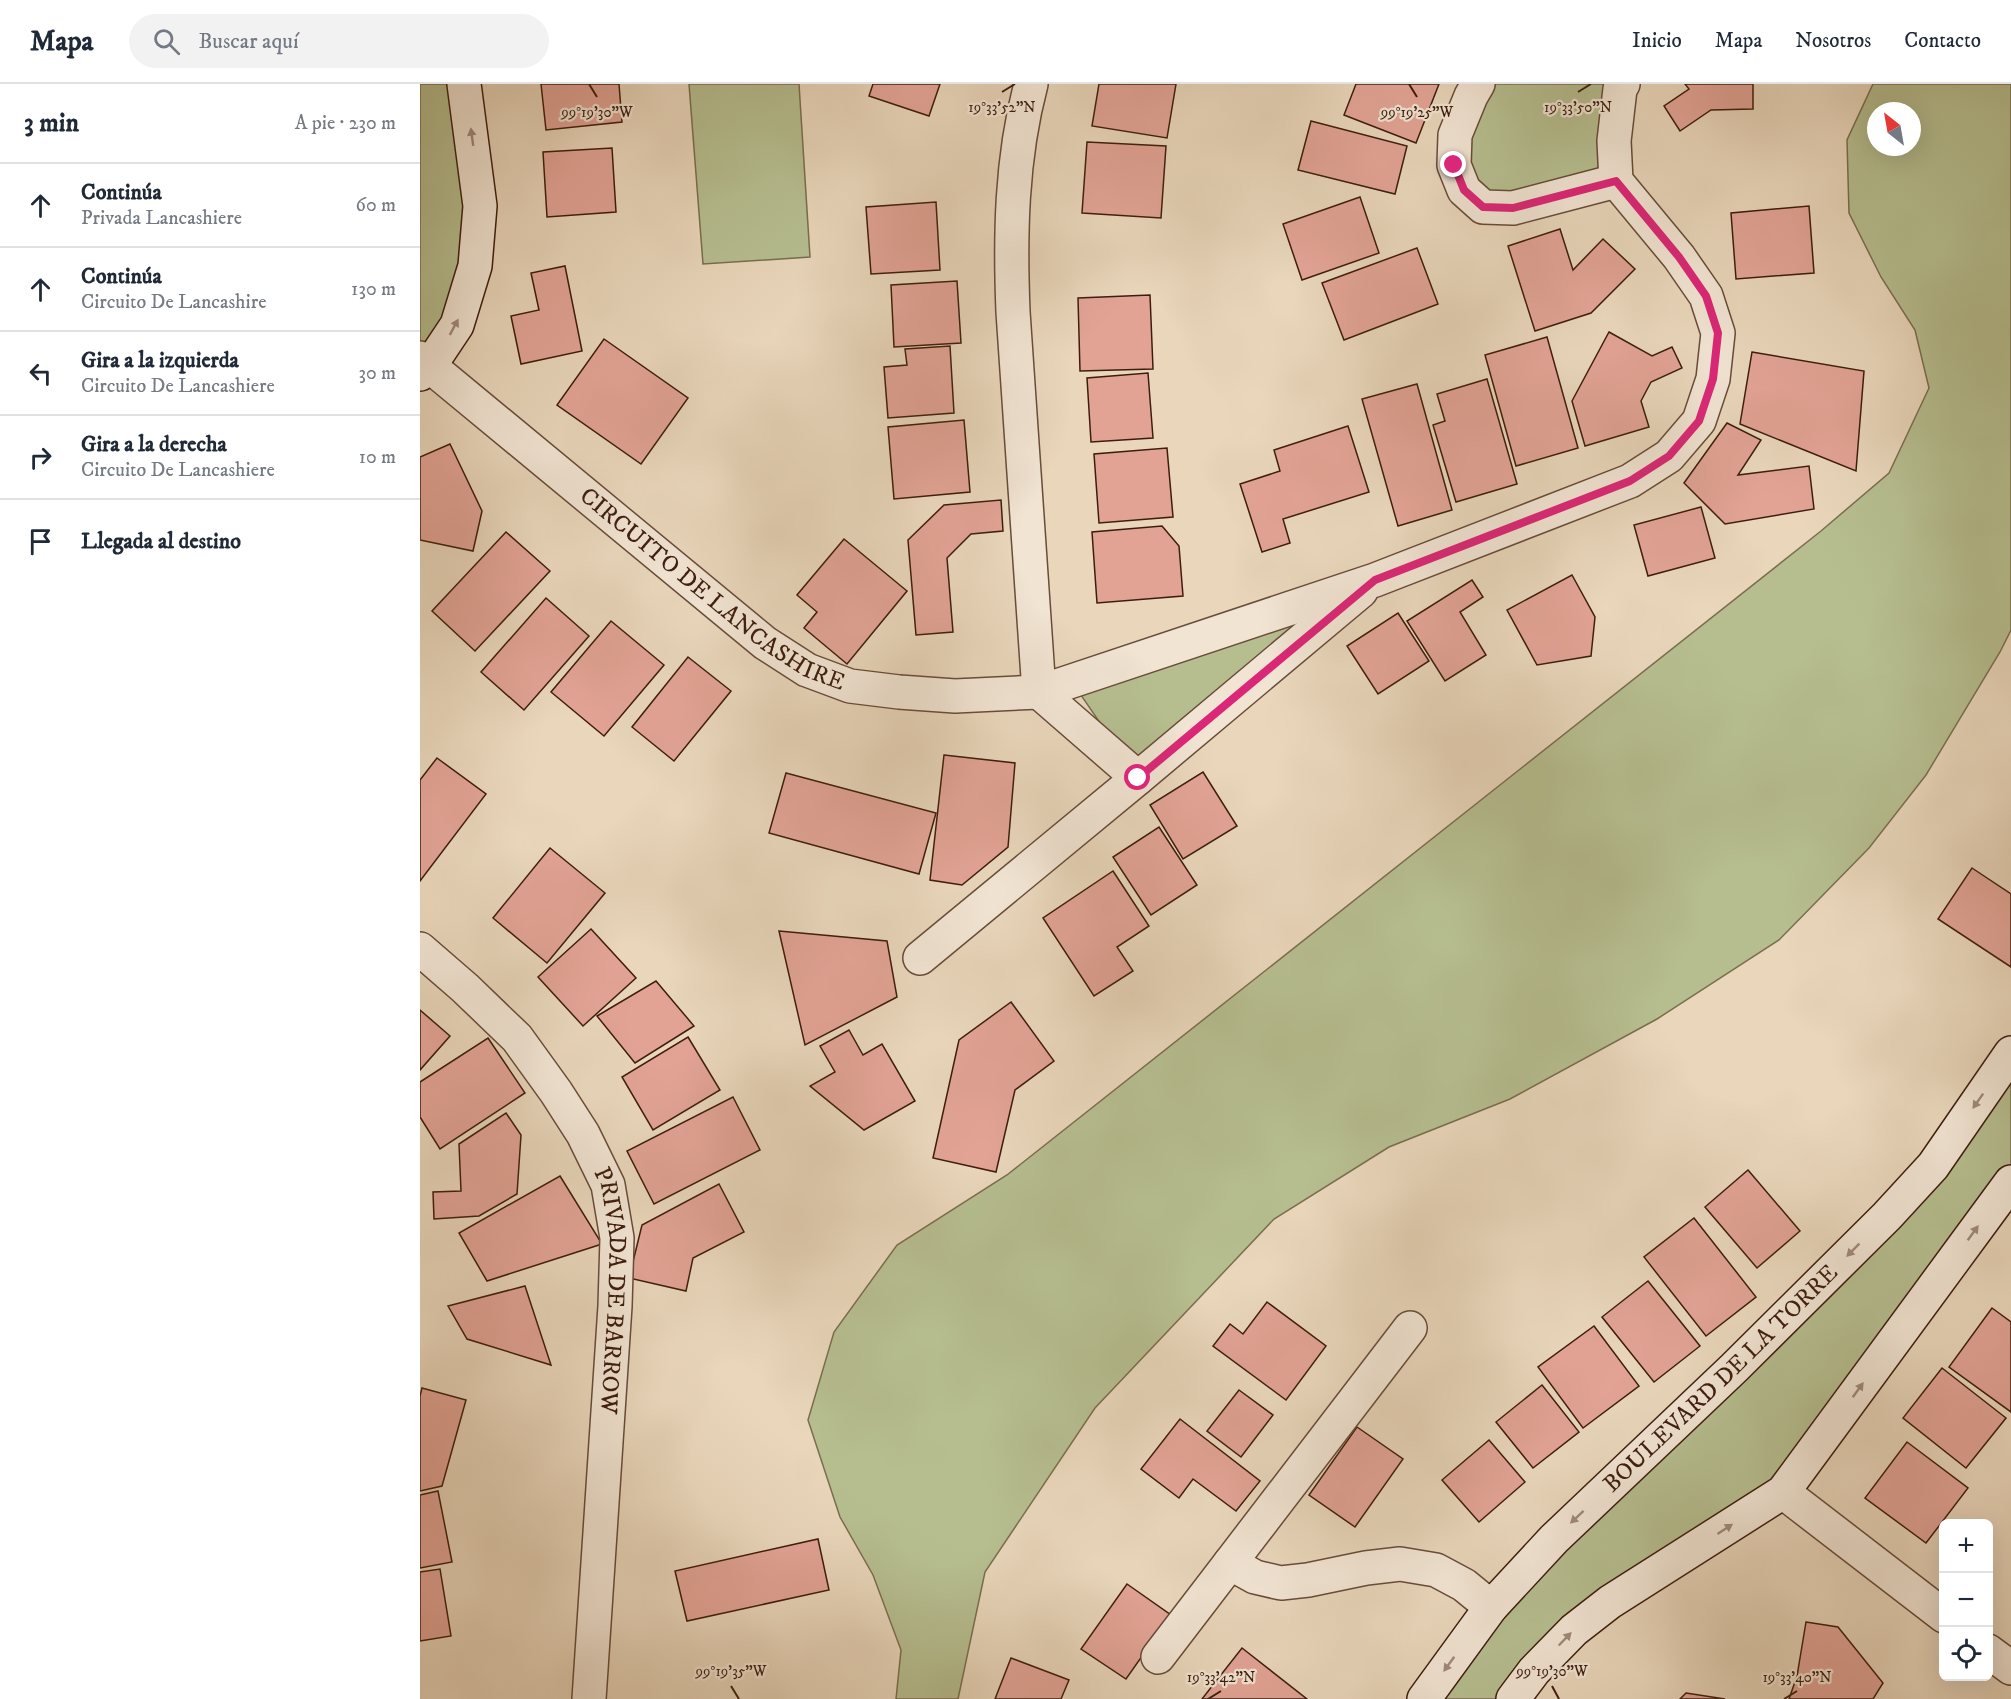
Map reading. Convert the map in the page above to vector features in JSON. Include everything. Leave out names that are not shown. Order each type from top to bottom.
[{"type":"street","points":[[423,367],[457,325],[475,266],[480,206],[464,84]]},
{"type":"street","points":[[1031,84],[1024,111],[1014,182],[1011,250],[1039,692],[1138,778]]},
{"type":"street","points":[[1478,84],[1455,135],[1454,165],[1464,190],[1483,207],[1513,208],[1616,181],[1614,141],[1620,89],[1623,84]]},
{"type":"street","name":"CIRCUITO DE LANCASHIRE","points":[[423,367],[765,643],[807,670],[850,686],[899,692],[955,696],[1039,692],[1375,580],[1630,481],[1669,456],[1699,421],[1713,379],[1718,333],[1706,296],[1679,257],[1616,181]]},
{"type":"street","points":[[920,958],[1375,580]]},
{"type":"street","name":"PRIVADA DE BARROW","points":[[420,949],[465,987],[517,1038],[583,1134],[608,1185],[617,1238],[615,1295],[589,1699]]},
{"type":"street","name":"BOULEVARD DE LA TORRE","points":[[1424,1699],[1491,1607],[1554,1539],[1734,1368],[1887,1216],[1933,1166],[2011,1053]]},
{"type":"street","points":[[1513,1699],[1534,1671],[1574,1630],[1610,1602],[1783,1492],[2011,1182]]},
{"type":"street","points":[[1158,1657],[1410,1328]]},
{"type":"street","points":[[1783,1492],[1939,1612]]},
{"type":"street","points":[[1230,1563],[1255,1577],[1281,1582],[1308,1580],[1366,1568],[1400,1564],[1436,1570],[1464,1585],[1491,1607]]},
{"type":"street","points":[[1993,1654],[2011,1668]]},
{"type":"green space","points":[[420,84],[464,84],[475,266],[420,374]]},
{"type":"green space","points":[[689,84],[799,84],[810,257],[703,264]]},
{"type":"green space","points":[[1478,84],[1623,84],[1616,181],[1483,207],[1455,135]]},
{"type":"green space","points":[[1873,84],[2011,84],[2011,630],[1926,775],[1869,848],[1779,940],[1657,1019],[1510,1099],[1389,1147],[1274,1219],[1095,1408],[985,1572],[958,1699],[896,1699],[901,1650],[873,1575],[840,1517],[808,1420],[834,1332],[897,1245],[1007,1175],[1821,531],[1889,473],[1929,388],[1915,330],[1881,277],[1849,213],[1847,140]]},
{"type":"green space","points":[[1375,580],[1138,778],[1076,688]]},
{"type":"green space","points":[[2011,1053],[2011,1182],[1783,1492],[1610,1602],[1513,1699],[1424,1699],[1734,1368]]},
{"type":"building","points":[[541,84],[619,84],[622,122],[546,130]]},
{"type":"building","points":[[873,84],[940,84],[929,116],[869,96]]},
{"type":"building","points":[[1099,84],[1176,84],[1167,138],[1092,126]]},
{"type":"building","points":[[1356,84],[1439,84],[1416,143],[1344,115]]},
{"type":"building","points":[[1685,84],[1753,84],[1753,109],[1711,110],[1680,131],[1664,106],[1689,89]]},
{"type":"building","points":[[1311,121],[1407,146],[1395,194],[1298,170]]},
{"type":"building","points":[[1087,142],[1166,146],[1161,218],[1082,213]]},
{"type":"building","points":[[612,148],[616,212],[547,217],[543,152]]},
{"type":"building","points":[[1360,197],[1379,253],[1302,280],[1283,224]]},
{"type":"building","points":[[936,202],[940,270],[871,274],[866,207]]},
{"type":"building","points":[[1809,206],[1814,273],[1736,279],[1731,213]]},
{"type":"building","points":[[1560,229],[1573,270],[1603,239],[1635,269],[1591,313],[1535,331],[1508,246]]},
{"type":"building","points":[[1417,248],[1438,304],[1344,340],[1322,283]]},
{"type":"building","points":[[565,266],[582,351],[521,364],[511,316],[539,310],[531,273]]},
{"type":"building","points":[[957,281],[961,343],[894,347],[891,285]]},
{"type":"building","points":[[1150,295],[1153,369],[1080,371],[1078,298]]},
{"type":"building","points":[[1609,332],[1652,356],[1672,347],[1682,368],[1651,382],[1641,401],[1649,427],[1585,446],[1572,401]]},
{"type":"building","points":[[1547,337],[1578,448],[1516,466],[1485,355]]},
{"type":"building","points":[[604,339],[688,398],[641,464],[557,405]]},
{"type":"building","points":[[950,346],[954,413],[888,418],[884,367],[907,365],[905,349]]},
{"type":"building","points":[[1752,352],[1864,371],[1856,471],[1740,424]]},
{"type":"building","points":[[1148,373],[1153,438],[1091,442],[1087,378]]},
{"type":"building","points":[[1487,379],[1517,484],[1456,502],[1433,425],[1445,421],[1437,394]]},
{"type":"building","points":[[1417,384],[1452,510],[1398,526],[1362,399]]},
{"type":"building","points":[[964,420],[970,492],[894,499],[888,427]]},
{"type":"building","points":[[1727,423],[1761,440],[1738,475],[1809,466],[1814,509],[1725,524],[1684,483]]},
{"type":"building","points":[[1348,426],[1369,492],[1283,519],[1290,543],[1262,552],[1240,484],[1280,471],[1274,450]]},
{"type":"building","points":[[450,444],[482,511],[473,551],[420,540],[420,457]]},
{"type":"building","points":[[1167,448],[1173,517],[1099,523],[1094,454]]},
{"type":"building","points":[[1001,500],[1003,531],[971,534],[947,558],[953,632],[916,635],[908,540],[944,505]]},
{"type":"building","points":[[1701,507],[1715,558],[1648,576],[1634,525]]},
{"type":"building","points":[[1162,526],[1179,546],[1183,596],[1097,603],[1092,532]]},
{"type":"building","points":[[506,532],[550,571],[475,651],[432,611]]},
{"type":"building","points":[[844,539],[907,591],[847,664],[804,628],[817,612],[797,595]]},
{"type":"building","points":[[1572,575],[1595,617],[1591,656],[1537,665],[1507,610]]},
{"type":"building","points":[[1472,580],[1483,597],[1460,612],[1486,655],[1445,681],[1407,621]]},
{"type":"building","points":[[546,598],[589,636],[524,710],[481,672]]},
{"type":"building","points":[[1398,613],[1429,661],[1378,694],[1347,646]]},
{"type":"building","points":[[611,621],[664,665],[604,736],[551,692]]},
{"type":"building","points":[[688,657],[731,691],[674,761],[632,727]]},
{"type":"building","points":[[944,755],[1015,763],[1008,847],[962,885],[930,880]]},
{"type":"building","points":[[437,758],[486,794],[420,881],[420,780]]},
{"type":"building","points":[[1203,772],[1237,826],[1183,859],[1150,805]]},
{"type":"building","points":[[786,773],[936,813],[919,874],[769,833]]},
{"type":"building","points":[[1159,827],[1197,885],[1151,915],[1113,857]]},
{"type":"building","points":[[550,848],[605,893],[547,963],[493,918]]},
{"type":"building","points":[[1972,868],[2011,894],[2011,967],[1938,919]]},
{"type":"building","points":[[1113,871],[1149,926],[1117,947],[1133,971],[1094,996],[1043,918]]},
{"type":"building","points":[[591,929],[636,978],[583,1026],[538,977]]},
{"type":"building","points":[[779,931],[887,941],[897,997],[805,1045]]},
{"type":"building","points":[[656,981],[694,1026],[635,1063],[597,1016]]},
{"type":"building","points":[[1011,1002],[1054,1061],[1015,1090],[996,1172],[933,1158],[959,1040]]},
{"type":"building","points":[[420,1010],[450,1036],[420,1070]]},
{"type":"building","points":[[849,1030],[863,1055],[882,1044],[915,1101],[864,1130],[810,1086],[835,1072],[820,1046]]},
{"type":"building","points":[[688,1037],[720,1090],[653,1130],[622,1077]]},
{"type":"building","points":[[488,1038],[525,1093],[440,1149],[420,1117],[420,1082]]},
{"type":"building","points":[[733,1097],[760,1150],[654,1204],[627,1151]]},
{"type":"building","points":[[506,1113],[521,1135],[517,1194],[479,1216],[434,1219],[433,1192],[461,1191],[459,1144]]},
{"type":"building","points":[[1748,1170],[1800,1231],[1757,1268],[1705,1207]]},
{"type":"building","points":[[560,1176],[602,1244],[487,1281],[459,1233]]},
{"type":"building","points":[[719,1184],[744,1232],[693,1258],[686,1291],[629,1278],[642,1225]]},
{"type":"building","points":[[1694,1218],[1756,1297],[1706,1336],[1644,1257]]},
{"type":"building","points":[[1648,1281],[1700,1346],[1654,1382],[1602,1317]]},
{"type":"building","points":[[525,1286],[551,1365],[467,1339],[448,1306]]},
{"type":"building","points":[[1267,1302],[1326,1346],[1286,1400],[1213,1346],[1230,1324],[1243,1334]]},
{"type":"building","points":[[1992,1308],[2011,1322],[2011,1412],[1949,1367]]},
{"type":"building","points":[[1594,1326],[1639,1386],[1583,1428],[1538,1367]]},
{"type":"building","points":[[1942,1368],[2006,1418],[1966,1468],[1903,1418]]},
{"type":"building","points":[[1542,1385],[1579,1432],[1533,1468],[1496,1422]]},
{"type":"building","points":[[422,1388],[466,1400],[442,1486],[420,1491],[420,1396]]},
{"type":"building","points":[[1239,1390],[1273,1415],[1241,1457],[1207,1431]]},
{"type":"building","points":[[1180,1419],[1260,1481],[1236,1511],[1193,1479],[1179,1498],[1141,1469]]},
{"type":"building","points":[[1357,1427],[1403,1459],[1355,1527],[1309,1495]]},
{"type":"building","points":[[1489,1440],[1525,1482],[1479,1522],[1442,1480]]},
{"type":"building","points":[[1907,1442],[1968,1488],[1944,1519],[1939,1519],[1939,1526],[1926,1543],[1865,1498]]},
{"type":"building","points":[[438,1491],[452,1562],[420,1568],[420,1495]]},
{"type":"building","points":[[818,1539],[829,1590],[687,1621],[675,1571]]},
{"type":"building","points":[[440,1569],[451,1636],[420,1641],[420,1572]]},
{"type":"building","points":[[1127,1584],[1171,1615],[1126,1679],[1081,1649]]},
{"type":"building","points":[[1806,1622],[1838,1627],[1883,1683],[1873,1699],[1789,1699],[1797,1676]]},
{"type":"building","points":[[1242,1648],[1307,1699],[1202,1699]]},
{"type":"building","points":[[1011,1658],[1069,1680],[1061,1699],[995,1699]]},
{"type":"building","points":[[1686,1693],[1725,1699],[1680,1699]]},
{"type":"route","points":[[1138,778],[1375,580],[1630,481],[1669,456],[1699,421],[1713,379],[1718,333],[1706,296],[1679,257],[1616,181],[1513,208],[1483,207],[1464,190],[1454,165]]}]
